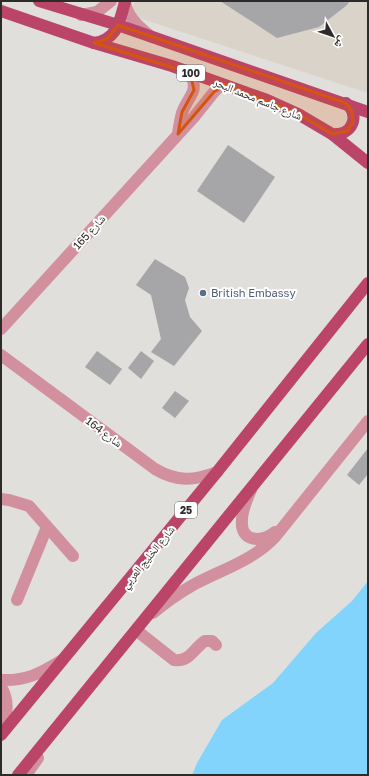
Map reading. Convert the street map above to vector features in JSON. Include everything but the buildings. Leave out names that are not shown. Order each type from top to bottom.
[{"type":"main road","name":"شارع جاسم محمد البحر","points":[[39,1],[118,25],[368,112]]},
{"type":"main road","points":[[94,43],[107,39],[111,36],[118,25],[125,2]]},
{"type":"main road","name":"شارع جاسم محمد البحر","points":[[1,11],[267,100],[307,119],[332,134],[368,162]]},
{"type":"main road","points":[[332,134],[343,133],[351,127],[354,116],[346,104]]},
{"type":"main road","points":[[355,153],[368,166]]},
{"type":"main road","name":"شارع الخليج العربي","points":[[1,735],[217,472],[368,283]]},
{"type":"main road","points":[[18,775],[368,344]]},
{"type":"street","points":[[81,15],[96,12],[112,1]]},
{"type":"street","points":[[125,2],[129,15],[133,21],[150,36]]},
{"type":"street","points":[[178,134],[182,112],[193,94],[195,87],[190,73]]},
{"type":"street","name":"شارع 165","points":[[1,329],[194,117],[214,92],[218,88],[225,85]]},
{"type":"street","name":"شارع 164","points":[[1,355],[165,475],[181,479],[194,479],[217,472]]},
{"type":"street","points":[[216,645],[212,641],[204,641],[186,658],[174,660],[140,625],[166,602],[264,548],[368,421]]},
{"type":"street","points":[[252,487],[242,519],[244,532],[252,539],[261,539],[272,535],[285,524]]},
{"type":"street","points":[[1,499],[30,506],[74,556]]},
{"type":"street","points":[[17,600],[47,527]]},
{"type":"street","points":[[1,680],[23,679],[33,676],[66,657]]},
{"type":"street","points":[[1,687],[5,694],[7,706],[6,717],[1,730]]},
{"type":"street","points":[[26,775],[68,715]]},
{"type":"highlighted area","points":[[118,25],[346,103],[352,111],[353,122],[348,131],[332,134],[298,114],[225,85],[214,92],[178,134],[182,112],[194,90],[190,73],[94,43],[107,39]]},
{"type":"shaded area","points":[[135,1],[368,1],[368,93],[130,15]]},
{"type":"water","points":[[368,581],[368,775],[192,775],[197,763],[222,720],[273,683],[316,633],[352,601]]},
{"type":"place","name":"British Embassy","points":[[203,293]]}]
